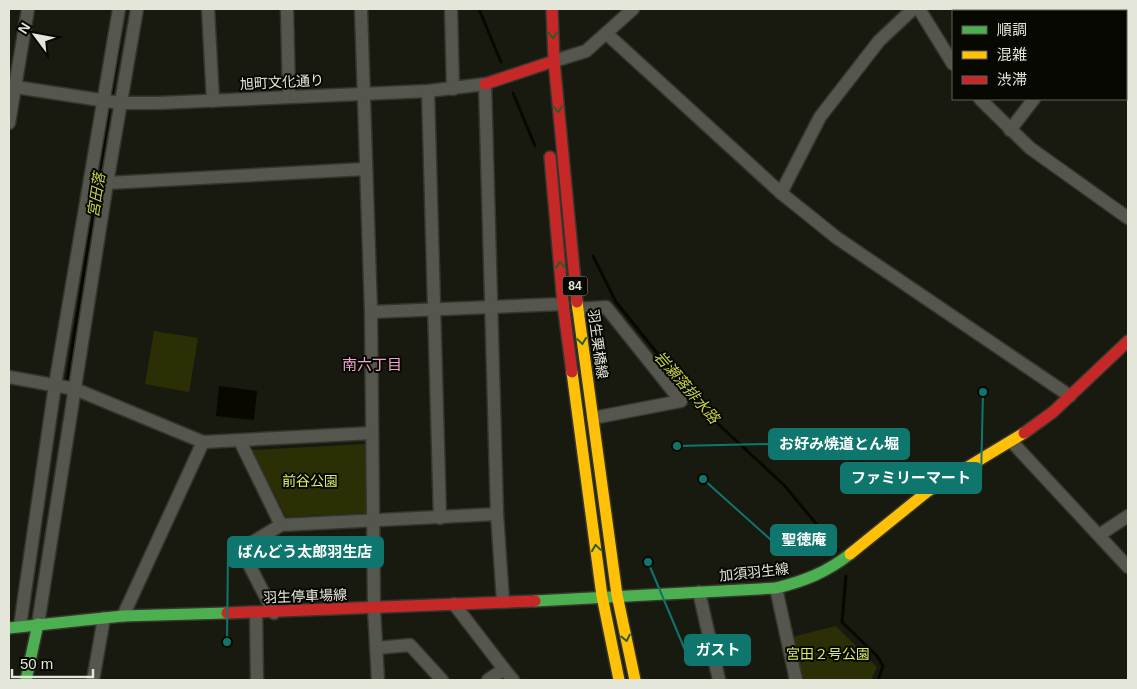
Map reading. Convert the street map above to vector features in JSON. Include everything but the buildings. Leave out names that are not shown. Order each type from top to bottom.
[{"type":"main road","name":"羽生栗橋線","points":[[541,9],[578,309],[617,596],[635,680]]},
{"type":"main road","name":"羽生栗橋線","points":[[548,122],[552,9]]},
{"type":"main road","name":"旭町文化通り","points":[[485,84],[549,62]]},
{"type":"main road","name":"羽生栗橋線","points":[[549,141],[564,304],[602,596],[619,680]]},
{"type":"main road","name":"加須羽生線","points":[[602,596],[776,588],[801,582],[831,569],[928,491],[1012,442],[1053,412],[1128,341]]},
{"type":"main road","name":"羽生停車場線","points":[[14,627],[123,616],[374,609],[602,596]]},
{"type":"main road","points":[[26,680],[38,624]]},
{"type":"street","points":[[9,123],[12,87],[28,9]]},
{"type":"street","points":[[14,627],[119,9]]},
{"type":"street","points":[[38,624],[107,183],[137,9]]},
{"type":"street","points":[[208,9],[213,101]]},
{"type":"street","points":[[286,9],[289,96]]},
{"type":"street","points":[[361,9],[371,312],[372,521],[378,680]]},
{"type":"street","points":[[451,9],[453,89]]},
{"type":"street","points":[[549,62],[586,51],[633,9]]},
{"type":"street","points":[[781,194],[826,110],[878,41],[913,9]]},
{"type":"street","points":[[919,9],[952,62]]},
{"type":"street","points":[[607,34],[781,194],[837,238],[1070,396]]},
{"type":"street","points":[[485,84],[493,307],[497,514],[503,601]]},
{"type":"street","name":"旭町文化通り","points":[[12,87],[120,103],[213,101],[428,91],[485,84]]},
{"type":"street","points":[[428,91],[440,518]]},
{"type":"street","points":[[981,100],[1030,148],[1128,218]]},
{"type":"street","points":[[1010,130],[1033,100]]},
{"type":"street","points":[[107,183],[365,169]]},
{"type":"street","points":[[371,312],[564,304]]},
{"type":"street","points":[[578,309],[606,307],[681,401],[593,418]]},
{"type":"street","points":[[9,378],[75,388],[203,442],[372,434]]},
{"type":"street","points":[[240,441],[281,525]]},
{"type":"street","points":[[123,616],[203,442]]},
{"type":"street","points":[[1012,442],[1128,567]]},
{"type":"street","points":[[274,612],[241,549],[281,525],[497,514]]},
{"type":"street","points":[[1099,535],[1128,516]]},
{"type":"street","points":[[776,588],[796,680]]},
{"type":"street","points":[[698,592],[719,680]]},
{"type":"street","points":[[454,604],[513,680]]},
{"type":"street","points":[[256,613],[257,680]]},
{"type":"street","points":[[93,680],[104,618]]},
{"type":"street","points":[[376,648],[410,645],[442,680]]},
{"type":"street","points":[[488,680],[504,669]]},
{"type":"green space","points":[[154,331],[198,338],[189,392],[145,384]]},
{"type":"green space","name":"前谷公園","points":[[366,444],[369,513],[286,517],[252,450]]},
{"type":"green space","name":"宮田２号公園","points":[[836,626],[877,667],[871,680],[803,680],[792,637]]},
{"type":"shaded area","points":[[219,386],[257,391],[254,420],[216,416]]},
{"type":"waterway","name":"岩瀬落排水路","points":[[479,9],[501,62]]},
{"type":"waterway","name":"宮田落","points":[[111,99],[122,29]]},
{"type":"waterway","name":"岩瀬落排水路","points":[[513,93],[535,146]]},
{"type":"waterway","name":"宮田落","points":[[67,381],[110,105]]},
{"type":"waterway","name":"岩瀬落排水路","points":[[593,256],[616,302],[703,410],[784,485],[838,550]]},
{"type":"waterway","name":"岩瀬落排水路","points":[[846,576],[842,622],[877,656],[883,666],[878,680]]},
{"type":"traffic: fast","points":[[535,601],[776,588],[815,575],[833,566],[850,554]]},
{"type":"traffic: fast","points":[[9,628],[123,616],[227,613]]},
{"type":"traffic: fast","points":[[26,680],[38,624]]},
{"type":"traffic: slow","points":[[577,302],[617,595],[635,680]]},
{"type":"traffic: slow","points":[[572,372],[602,596],[619,680]]},
{"type":"traffic: slow","points":[[850,554],[928,491],[1024,433]]},
{"type":"traffic: jam","points":[[552,9],[554,61],[577,302]]},
{"type":"traffic: jam","points":[[485,84],[554,61]]},
{"type":"traffic: jam","points":[[550,157],[563,304],[572,372]]},
{"type":"traffic: jam","points":[[1024,433],[1053,412],[1128,341]]},
{"type":"traffic: jam","points":[[227,613],[535,601]]},
{"type":"place","name":"ファミリーマート","points":[[983,392]]},
{"type":"place","name":"お好み焼道とん堀","points":[[677,446]]},
{"type":"place","name":"聖徳庵","points":[[703,479]]},
{"type":"place","name":"ガスト","points":[[648,562]]},
{"type":"place","name":"ばんどう太郎羽生店","points":[[227,642]]},
{"type":"district","name":"南六丁目","points":[[372,364]]}]
